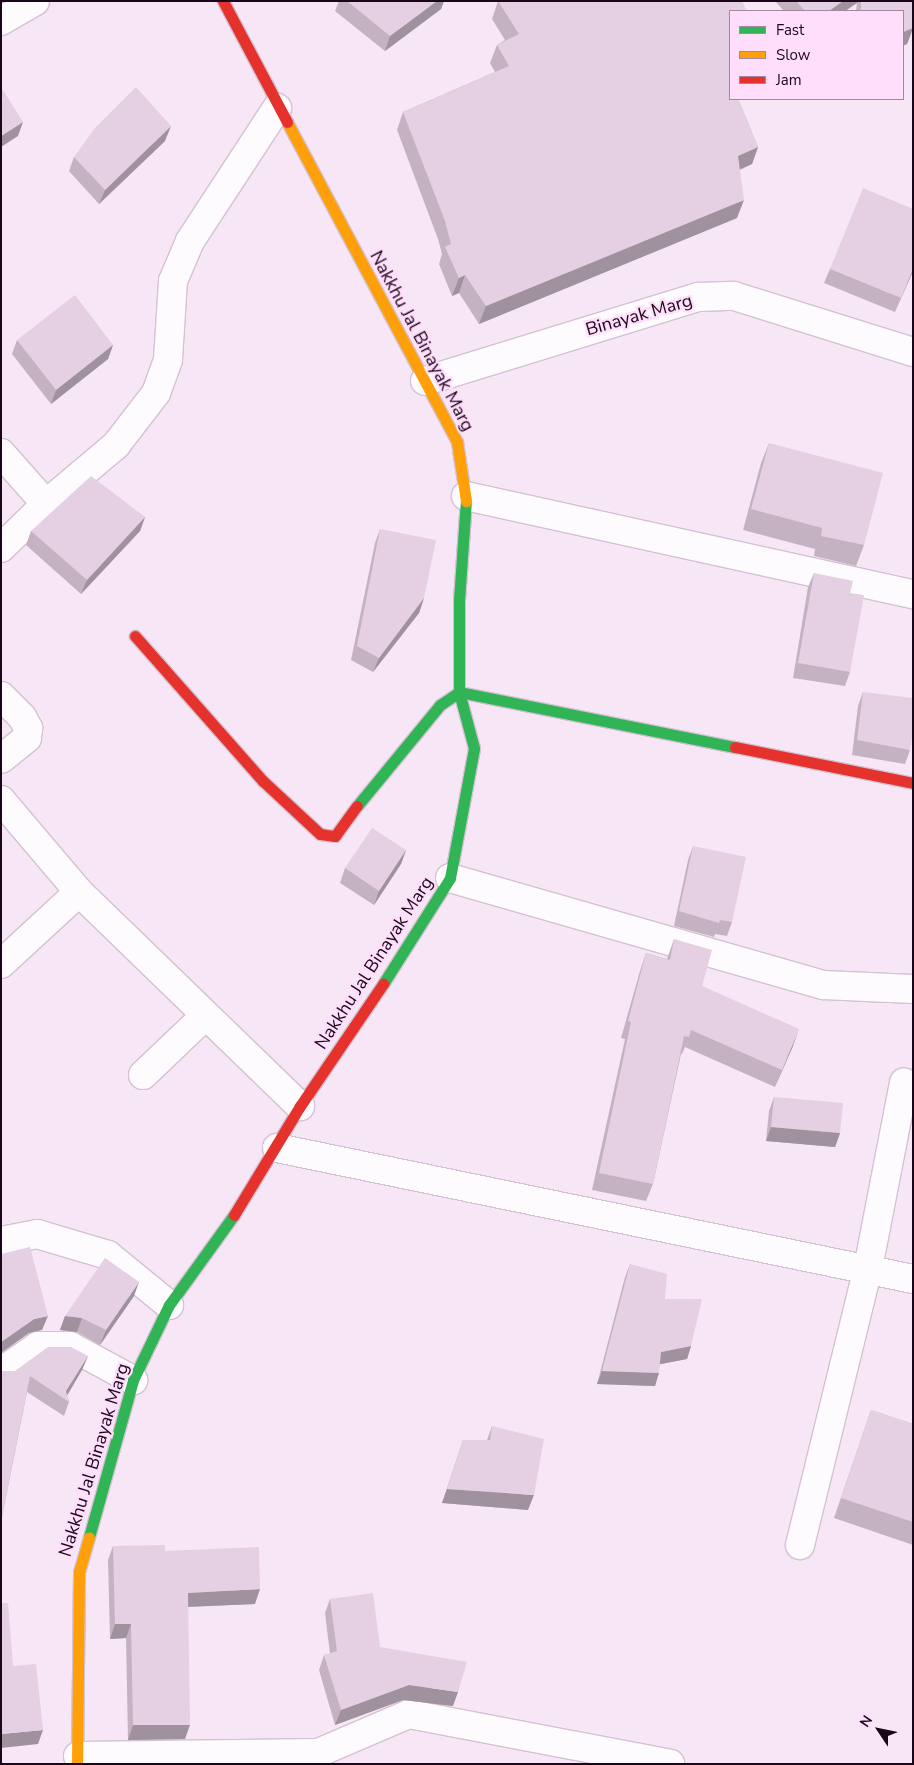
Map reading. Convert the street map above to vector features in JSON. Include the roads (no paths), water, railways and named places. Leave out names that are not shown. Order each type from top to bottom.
[{"type":"street","points":[[1,21],[35,1]]},
{"type":"street","name":"Nakkhu Jal Binayak Marg","points":[[77,1760],[79,1572],[133,1380],[169,1305],[244,1201],[277,1148],[300,1106],[378,993],[450,878],[474,748],[459,692],[459,600],[466,496],[457,442],[277,108],[223,1]]},
{"type":"street","points":[[1,548],[46,504],[116,445],[156,393],[168,360],[173,281],[190,241],[277,108]]},
{"type":"street","name":"Binayak Marg","points":[[425,381],[698,296],[734,296],[913,352]]},
{"type":"street","points":[[1,453],[46,504]]},
{"type":"street","points":[[466,496],[913,594]]},
{"type":"street","points":[[135,636],[263,780],[320,834],[335,836],[367,791],[440,705],[459,692],[913,783]]},
{"type":"street","points":[[1,696],[22,717],[28,728],[27,738],[1,759]]},
{"type":"street","points":[[1,800],[79,892],[300,1106]]},
{"type":"street","points":[[450,878],[824,985],[913,989]]},
{"type":"street","points":[[1,964],[79,892]]},
{"type":"street","points":[[143,1076],[205,1016]]},
{"type":"street","points":[[800,1545],[868,1268],[904,1082]]},
{"type":"street","points":[[277,1148],[868,1268],[913,1279]]},
{"type":"street","points":[[1,1241],[37,1234],[108,1255],[169,1305]]},
{"type":"street","points":[[1,1372],[38,1346],[70,1346],[133,1380]]},
{"type":"street","points":[[77,1760],[318,1753],[410,1714],[670,1764]]}]
